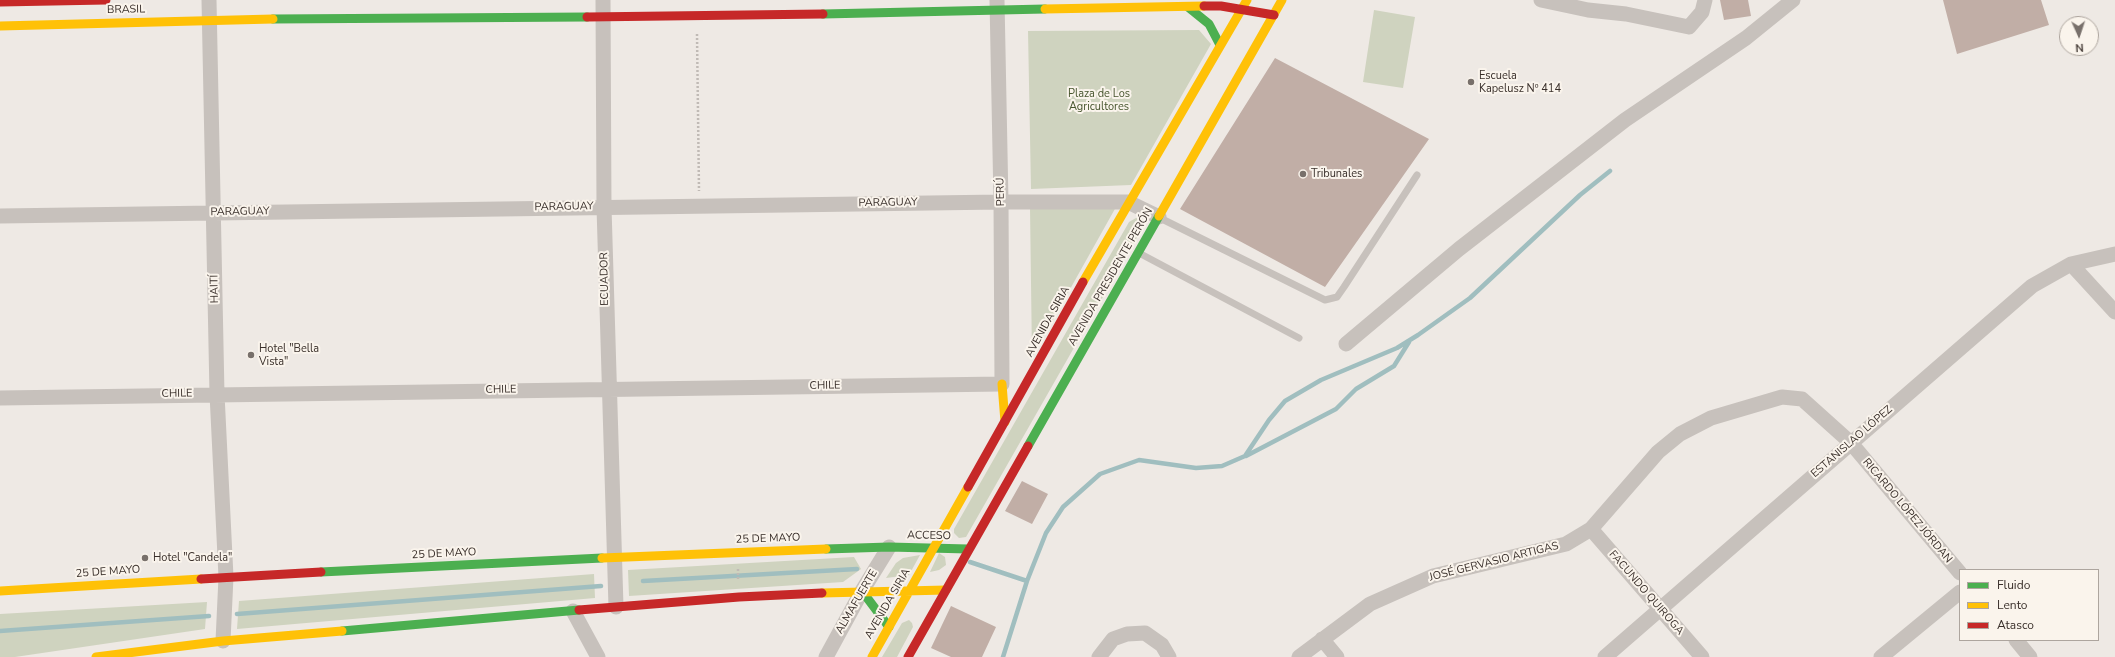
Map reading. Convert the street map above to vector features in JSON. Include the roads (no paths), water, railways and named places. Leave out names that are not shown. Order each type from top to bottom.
[{"type":"street","points":[[0,2],[106,0]]},
{"type":"street","name":"HAITÍ","points":[[209,0],[217,394],[226,577],[224,641]]},
{"type":"street","name":"ECUADOR","points":[[603,0],[604,207],[608,388],[616,600]]},
{"type":"street","name":"AVENIDA SIRIA","points":[[872,657],[1128,202],[1247,0]]},
{"type":"street","name":"AVENIDA PRESIDENTE PERÓN","points":[[946,590],[1282,0]]},
{"type":"street","points":[[1541,0],[1588,10],[1626,14],[1688,26],[1702,12],[1705,0]]},
{"type":"street","points":[[1588,10],[1600,0]]},
{"type":"street","points":[[1346,344],[1460,248],[1625,120],[1746,38],[1793,0]]},
{"type":"street","name":"BRASIL","points":[[0,26],[210,20],[697,16],[997,5],[1221,6],[1274,15]]},
{"type":"street","name":"PERÚ","points":[[997,5],[1002,202],[1002,384]]},
{"type":"street","points":[[1188,7],[1198,13],[1209,24],[1220,45]]},
{"type":"street","points":[[1128,202],[1159,217]]},
{"type":"street","name":"PARAGUAY","points":[[0,216],[699,205],[1128,202]]},
{"type":"street","name":"ESTANISLAO LÓPEZ","points":[[1605,657],[2032,286],[2071,264],[2115,254]]},
{"type":"street","points":[[2071,264],[2115,312]]},
{"type":"street","points":[[1002,384],[1005,422]]},
{"type":"street","name":"CHILE","points":[[0,398],[608,388],[1002,384]]},
{"type":"street","name":"JOSÉ GERVASIO ARTIGAS","points":[[1299,657],[1322,638],[1370,604],[1433,576],[1566,544],[1591,529],[1658,452],[1680,434],[1711,418],[1782,396],[1802,399]]},
{"type":"street","name":"RICARDO LÓPEZ JÓRDAN","points":[[1802,399],[1851,443],[1959,572]]},
{"type":"street","name":"FACUNDO QUIROGA","points":[[1591,529],[1702,657]]},
{"type":"street","name":"ACCESO","points":[[889,547],[968,549]]},
{"type":"street","name":"25 DE MAYO","points":[[0,592],[226,577],[614,565],[889,547]]},
{"type":"street","name":"ALMAFUERTE","points":[[826,657],[862,590],[889,547]]},
{"type":"street","points":[[862,590],[889,627]]},
{"type":"street","points":[[96,657],[160,653],[224,641],[573,611],[616,600],[739,597],[862,590],[946,590],[908,657]]},
{"type":"street","points":[[1881,657],[1959,593]]},
{"type":"street","points":[[573,611],[598,657]]},
{"type":"street","points":[[1099,657],[1113,639],[1126,634],[1145,633],[1162,645],[1169,657]]},
{"type":"street","points":[[1322,638],[1337,657]]},
{"type":"street","points":[[2017,641],[2030,657]]},
{"type":"lane","points":[[1159,217],[1325,300],[1337,297],[1417,175]]},
{"type":"lane","points":[[1139,253],[1299,338]]},
{"type":"waterway","points":[[1003,657],[1027,581],[1046,533],[1063,507],[1100,474],[1139,460],[1196,468],[1222,466],[1245,456],[1269,420],[1285,401],[1321,380],[1397,348],[1418,335],[1470,298],[1580,195],[1610,171]]},
{"type":"waterway","points":[[1246,456],[1336,409],[1356,389],[1394,366],[1409,342]]},
{"type":"waterway","points":[[970,562],[1027,581]]},
{"type":"waterway","points":[[643,581],[857,569]]},
{"type":"waterway","points":[[237,614],[601,586]]},
{"type":"waterway","points":[[0,631],[209,616]]},
{"type":"place","name":"Escuela Kapelusz Nº 414","points":[[1471,82]]},
{"type":"place","name":"Tribunales","points":[[1303,174]]},
{"type":"place","name":"Hotel \"Bella Vista\"","points":[[251,355]]},
{"type":"place","name":"Hotel \"Candela\"","points":[[145,558]]},
{"type":"park label","name":"Plaza de Los Agricultores","points":[[1099,100]]}]
